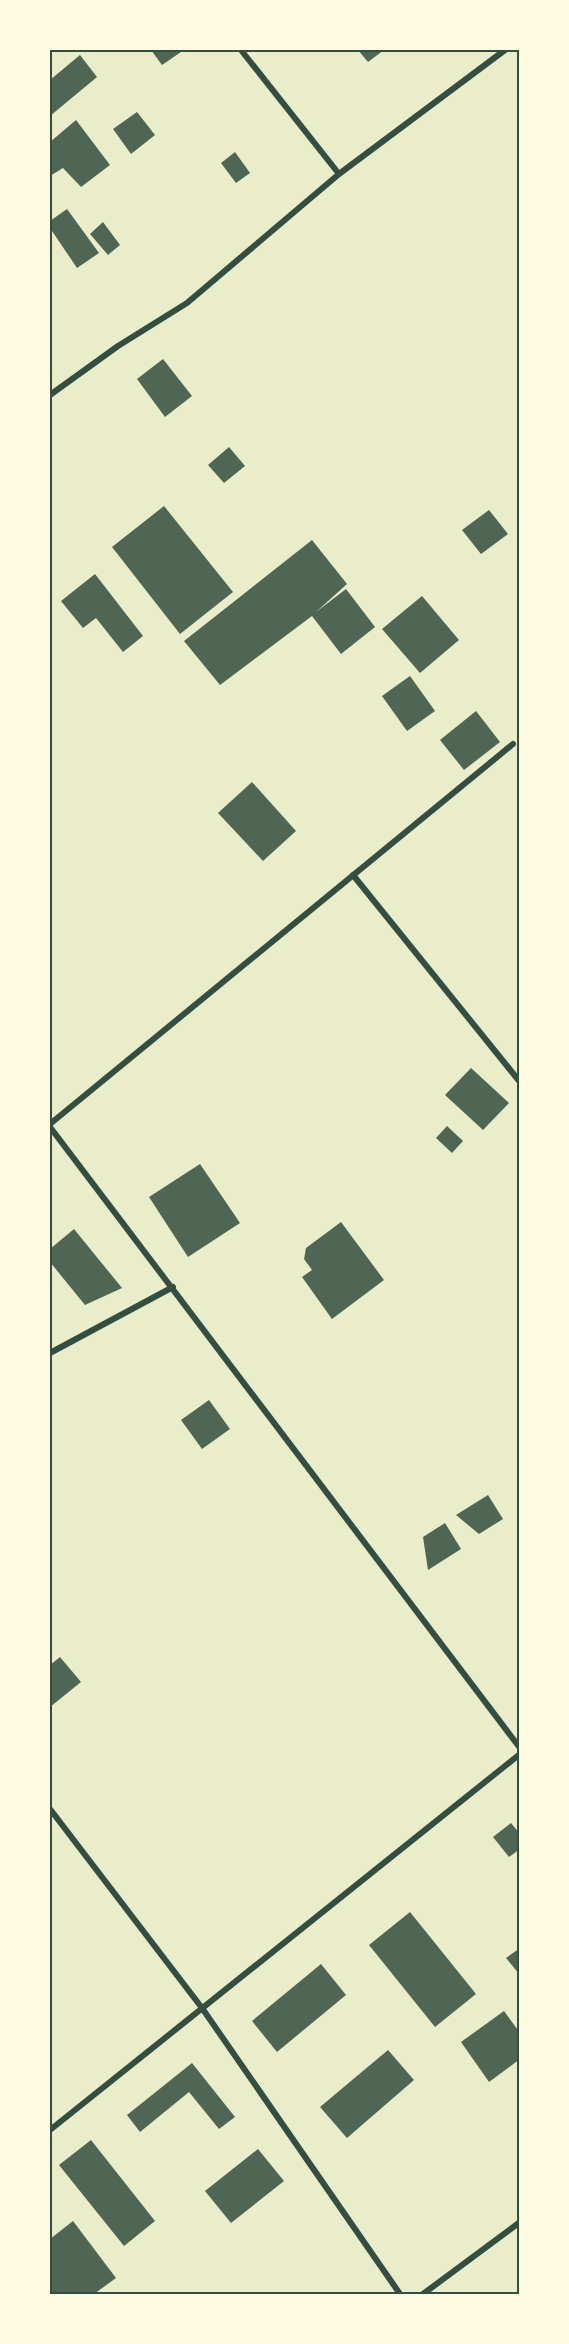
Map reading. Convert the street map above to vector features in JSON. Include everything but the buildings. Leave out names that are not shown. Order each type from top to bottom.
[{"type":"street","points":[[241,50],[339,174]]},
{"type":"street","points":[[50,395],[118,346],[187,303],[339,174],[505,50]]},
{"type":"street","points":[[513,744],[50,1126],[519,1748]]},
{"type":"street","points":[[352,875],[519,1082]]},
{"type":"street","points":[[50,1353],[173,1287]]},
{"type":"street","points":[[50,2130],[519,1754]]},
{"type":"street","points":[[50,1809],[202,2008],[400,2295]]},
{"type":"street","points":[[423,2295],[519,2222]]}]
